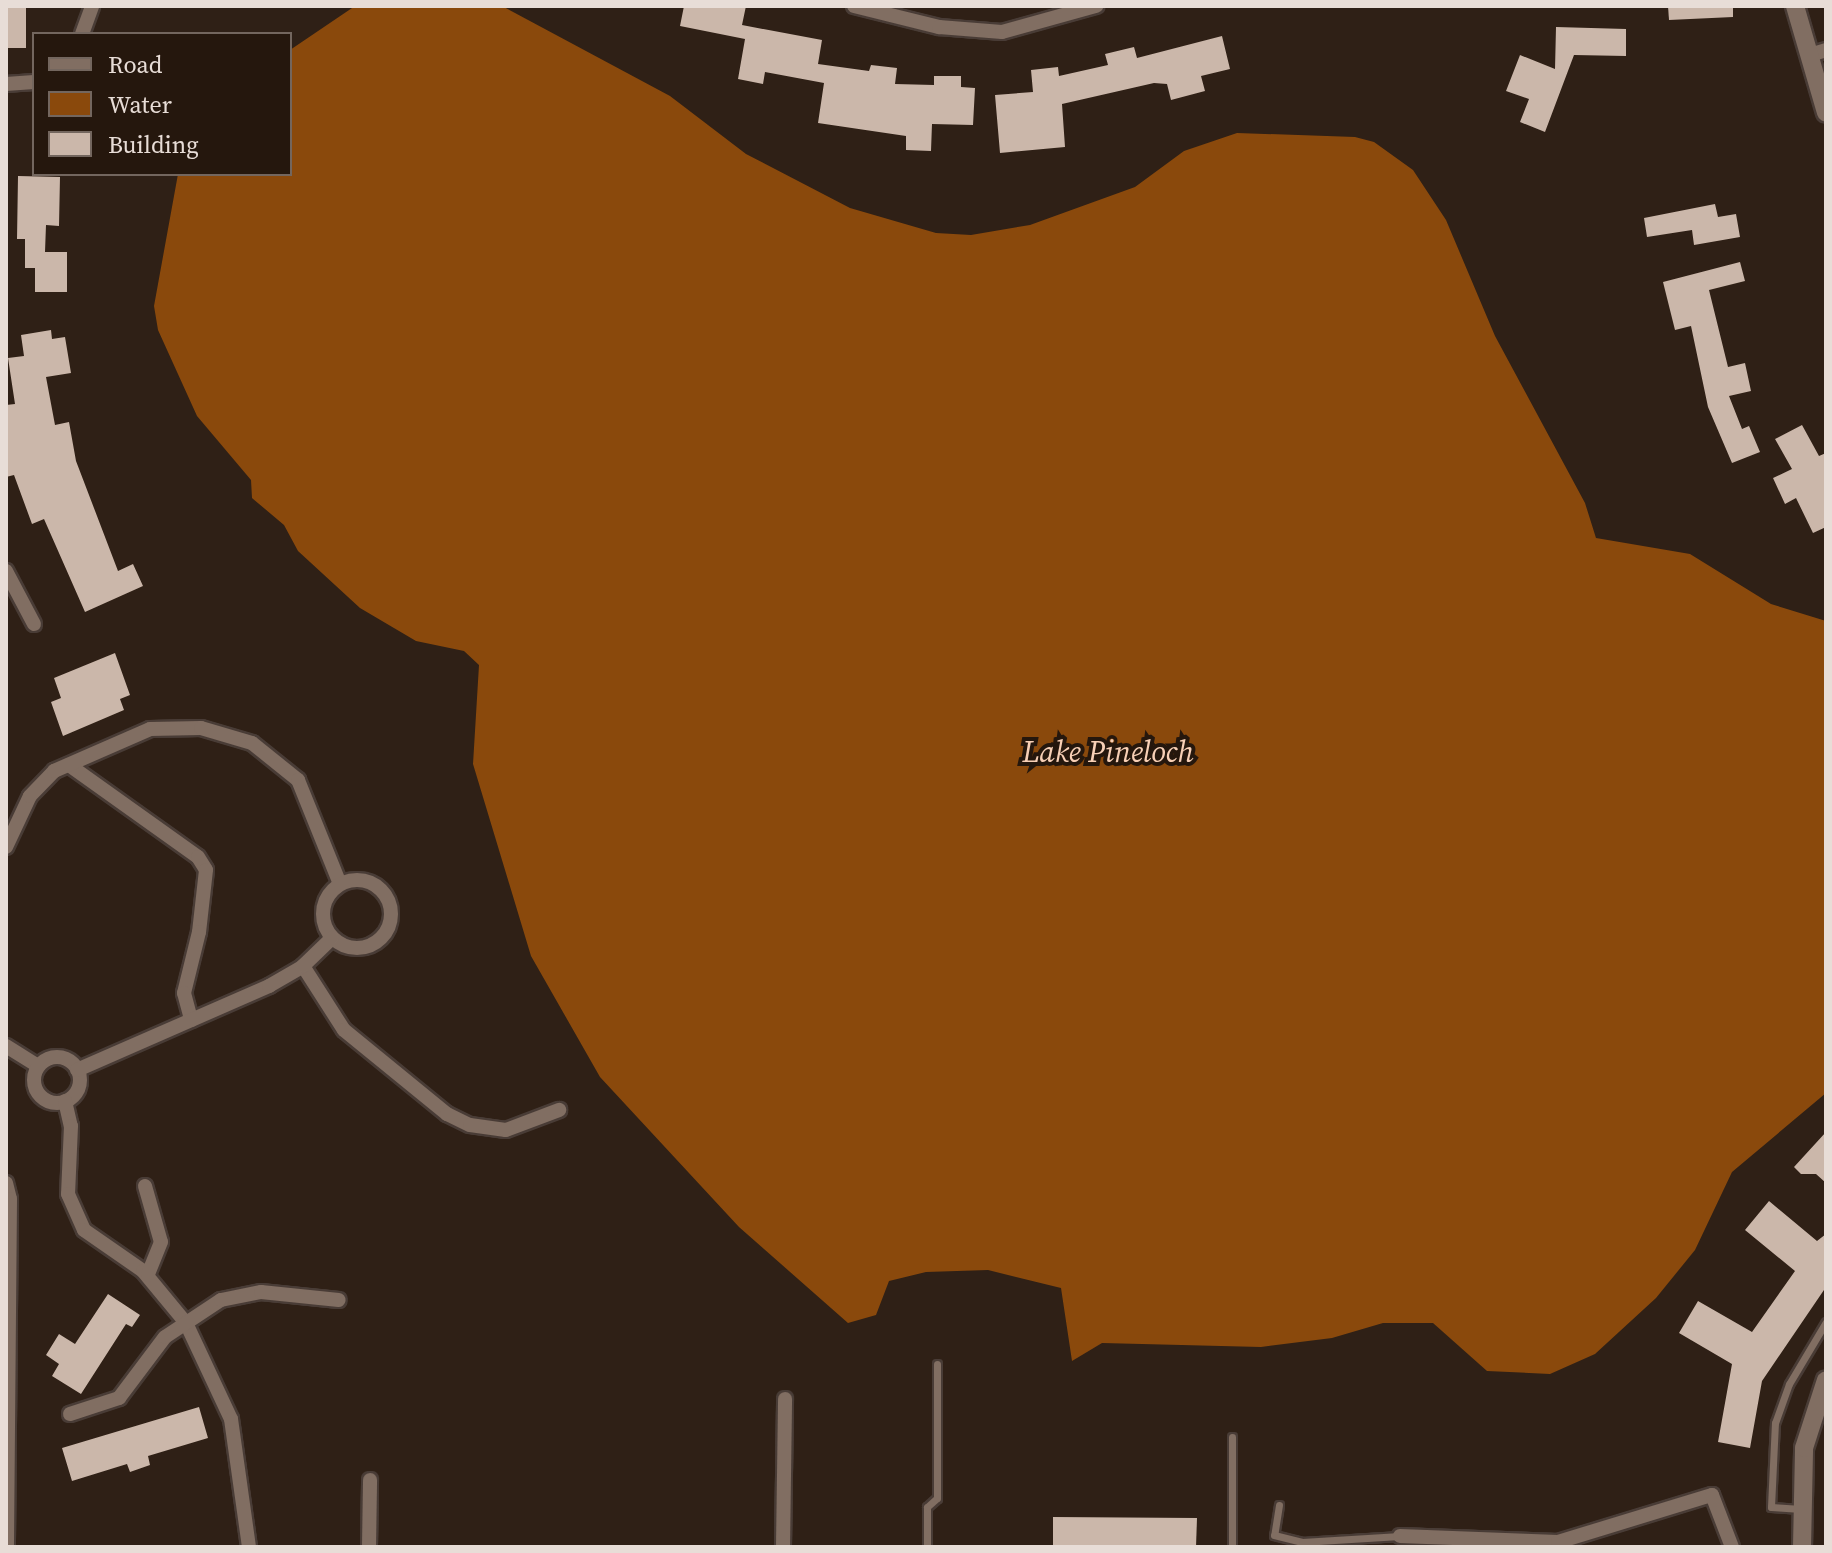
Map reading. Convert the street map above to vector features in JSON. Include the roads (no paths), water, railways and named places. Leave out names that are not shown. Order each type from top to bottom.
[{"type":"street","points":[[83,32],[92,6]]},
{"type":"street","points":[[854,6],[939,27],[1002,32],[1096,6]]},
{"type":"street","points":[[1795,6],[1818,53],[1826,113]]},
{"type":"street","points":[[6,84],[32,82]]},
{"type":"street","points":[[6,571],[34,624]]},
{"type":"street","points":[[6,847],[30,796],[54,771],[150,729],[173,725],[252,743],[298,780],[340,884]]},
{"type":"street","points":[[69,765],[198,857],[206,870],[199,932],[184,993],[191,1020]]},
{"type":"street","points":[[366,881],[379,888],[391,919],[387,931],[369,946],[353,948],[332,938],[322,914],[324,903],[340,884],[366,881]]},
{"type":"street","points":[[77,1070],[303,966],[332,938]]},
{"type":"street","points":[[303,966],[344,1030],[447,1114],[470,1125],[506,1130],[559,1110]]},
{"type":"street","points":[[6,1046],[38,1066]]},
{"type":"street","points":[[38,1066],[58,1057],[77,1070]]},
{"type":"street","points":[[38,1066],[36,1091],[48,1101],[65,1101],[77,1091],[77,1070]]},
{"type":"street","points":[[65,1101],[71,1126],[68,1194],[84,1230],[148,1275],[186,1323],[231,1419],[249,1547]]},
{"type":"street","points":[[6,1183],[10,1199],[7,1547]]},
{"type":"street","points":[[145,1186],[161,1242],[148,1275]]},
{"type":"street","points":[[70,1414],[119,1398],[165,1337],[221,1300],[261,1292],[339,1300]]},
{"type":"street","points":[[1802,1547],[1803,1460],[1809,1422],[1826,1380]]},
{"type":"street","points":[[783,1547],[785,1399]]},
{"type":"street","points":[[369,1547],[370,1480]]},
{"type":"street","points":[[1400,1536],[1525,1545],[1558,1542],[1604,1532],[1712,1495],[1732,1547]]},
{"type":"lane","points":[[1802,1509],[1771,1507],[1775,1423],[1789,1384],[1825,1325]]},
{"type":"lane","points":[[927,1547],[927,1507],[937,1498],[937,1364]]},
{"type":"lane","points":[[1232,1437],[1232,1547]]},
{"type":"lane","points":[[1279,1505],[1274,1535],[1302,1542],[1400,1536]]},
{"type":"water","name":"Lake Pineloch","points":[[355,6],[502,6],[670,96],[746,154],[850,208],[936,233],[971,235],[1030,225],[1135,187],[1184,151],[1237,133],[1355,137],[1374,142],[1413,170],[1446,220],[1495,336],[1585,503],[1596,538],[1690,554],[1771,604],[1826,621],[1826,1093],[1732,1172],[1695,1250],[1656,1298],[1595,1354],[1550,1374],[1487,1371],[1433,1323],[1383,1323],[1332,1338],[1261,1347],[1102,1343],[1072,1361],[1061,1288],[988,1270],[926,1272],[889,1281],[876,1315],[848,1323],[739,1227],[600,1077],[531,956],[473,764],[479,665],[464,651],[416,641],[360,608],[298,551],[284,525],[252,498],[251,480],[197,416],[158,330],[154,306],[178,176],[292,176],[292,49]]}]
